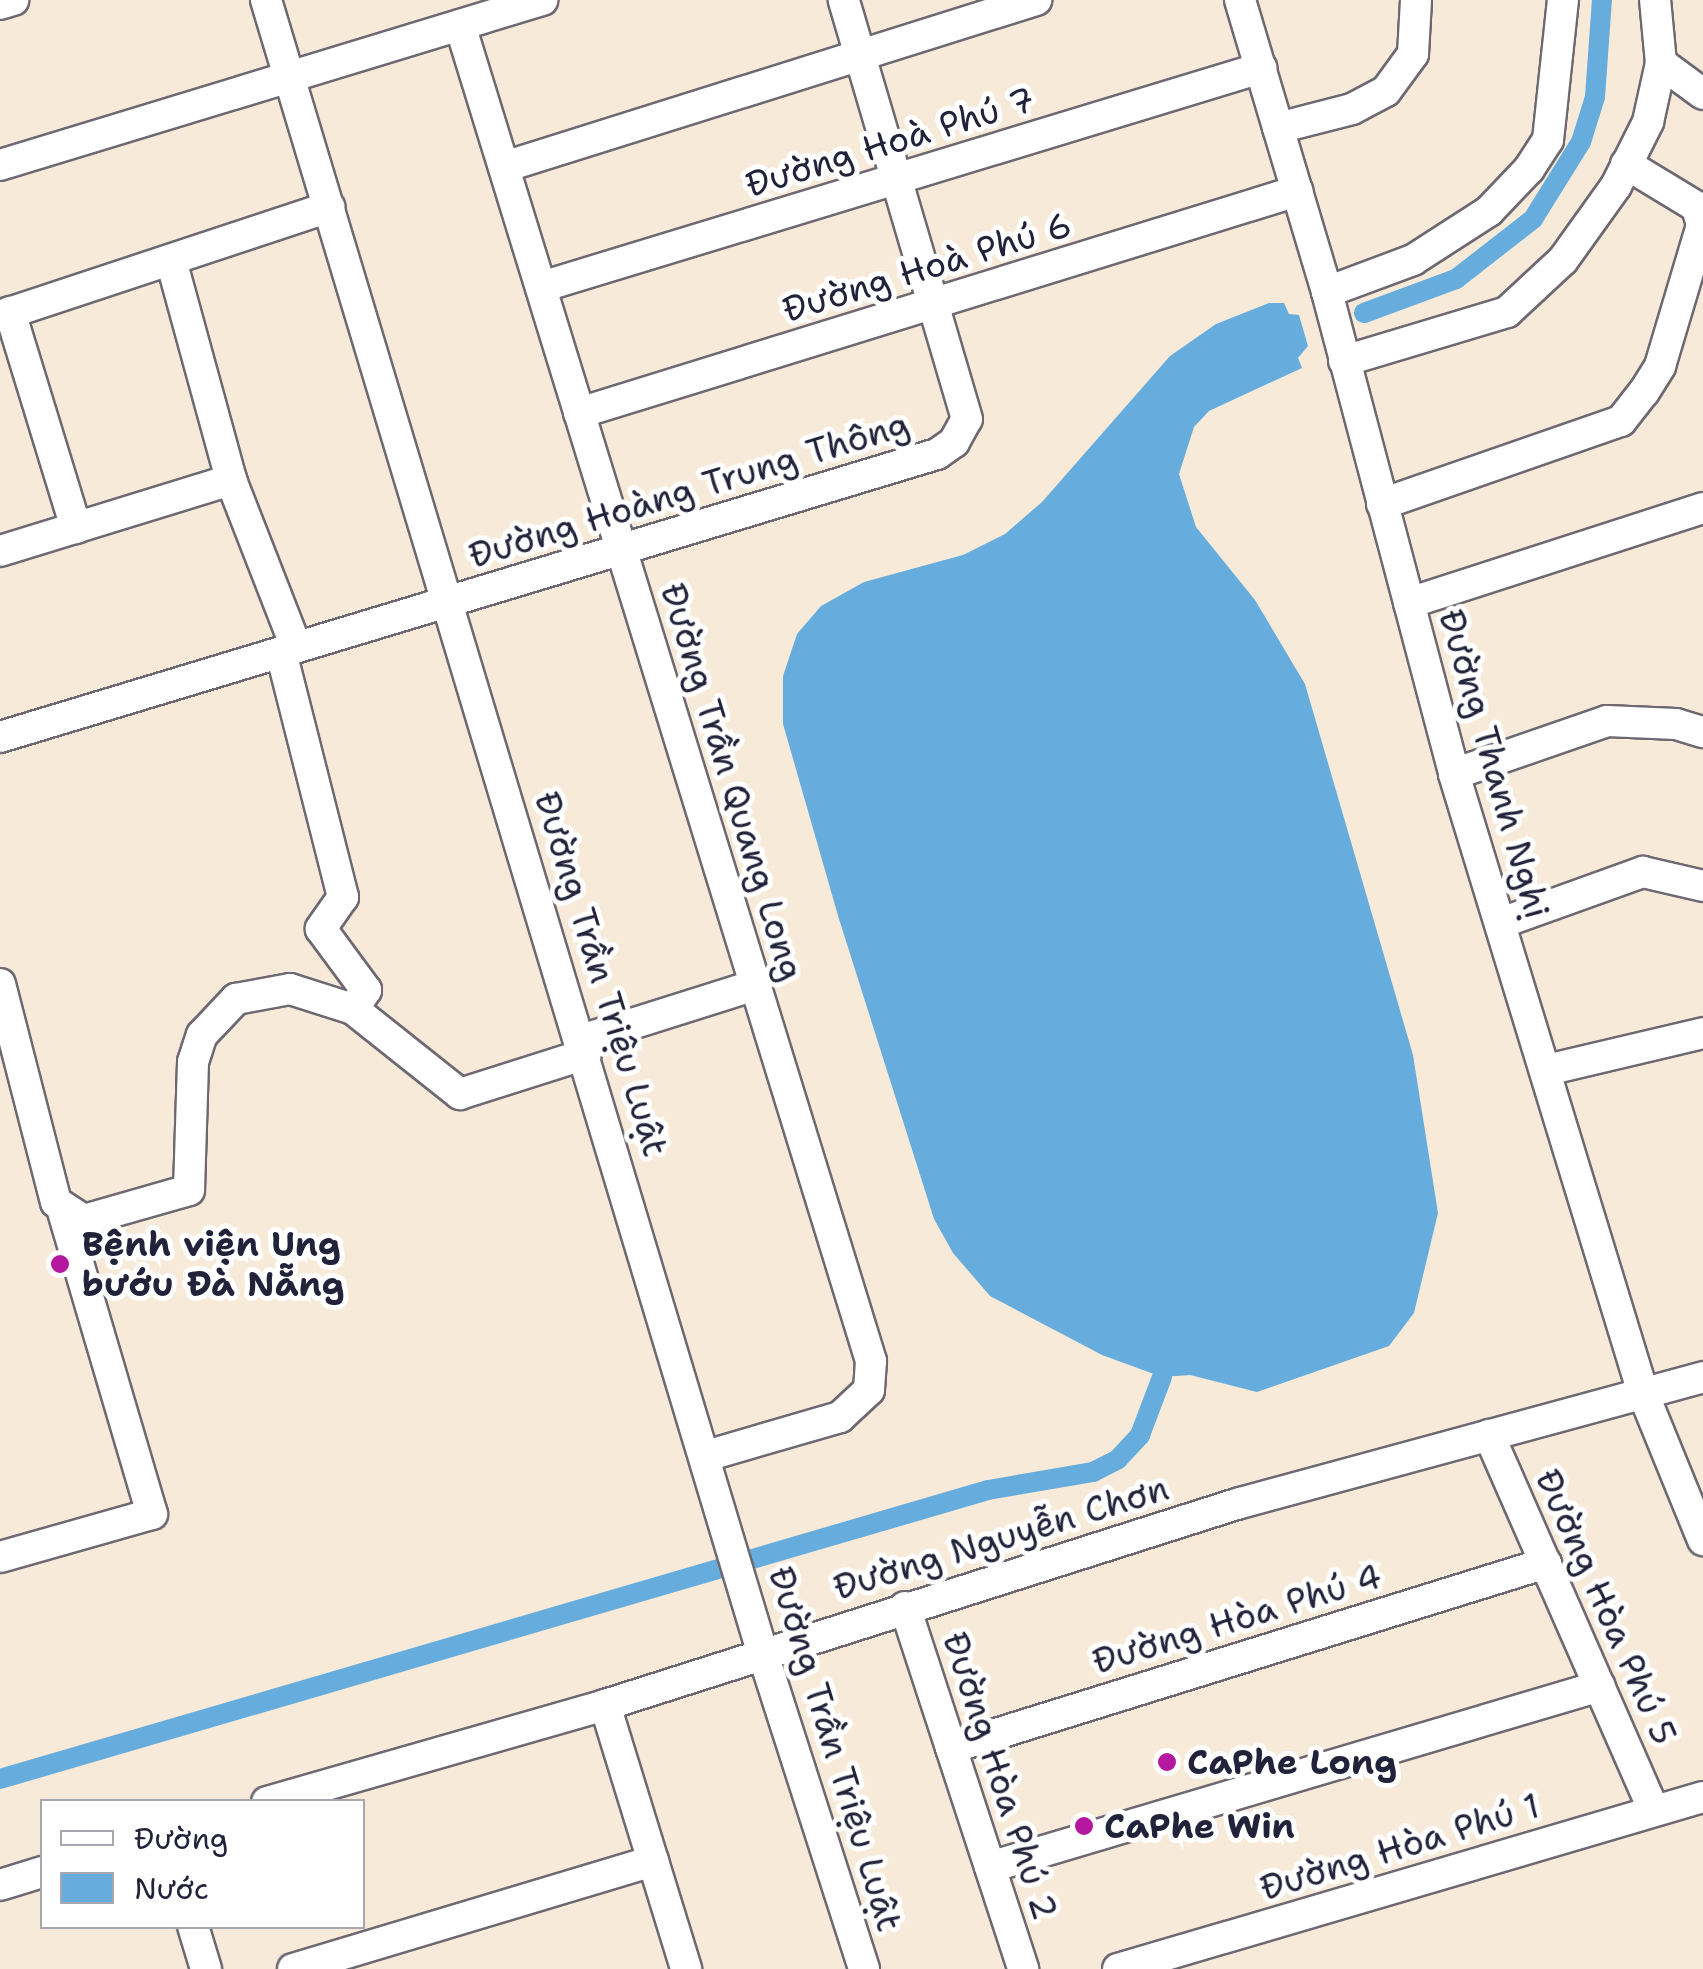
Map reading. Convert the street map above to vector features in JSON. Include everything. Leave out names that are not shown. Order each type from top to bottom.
[{"type":"street","name":"Đường Trần Triệu Luật","points":[[266,0],[759,1638],[864,1969]]},
{"type":"street","points":[[0,166],[542,0]]},
{"type":"street","name":"Đường Hoàng Trung Thông","points":[[0,737],[938,454],[954,442],[967,419],[844,0]]},
{"type":"street","points":[[504,167],[1036,0]]},
{"type":"street","name":"Đường Thanh Nghị","points":[[1240,0],[1327,292],[1454,774],[1643,1393],[1703,1540]]},
{"type":"street","points":[[1278,128],[1373,102],[1386,91],[1413,54],[1416,0]]},
{"type":"street","points":[[1327,292],[1413,260],[1488,212],[1529,170],[1548,140],[1563,0]]},
{"type":"street","points":[[1344,361],[1507,312],[1563,260],[1626,164],[1648,122],[1661,63],[1655,0]]},
{"type":"street","name":"Đường Trần Quang Long","points":[[460,25],[871,1361],[869,1390],[840,1418],[706,1456]]},
{"type":"street","points":[[1661,63],[1703,94]]},
{"type":"street","name":"Đường Hoà Phú 7","points":[[541,288],[1260,68]]},
{"type":"street","points":[[1382,504],[1621,421],[1644,392],[1660,366],[1702,224],[1697,207],[1626,164]]},
{"type":"street","name":"Đường Hoà Phú 6","points":[[579,413],[1297,191]]},
{"type":"street","points":[[76,528],[5,314],[329,207]]},
{"type":"street","points":[[171,260],[231,480],[288,650],[344,897],[321,929],[366,990],[354,1009]]},
{"type":"street","points":[[0,551],[231,480]]},
{"type":"street","points":[[1408,603],[1696,517]]},
{"type":"street","points":[[1454,774],[1607,721],[1676,724],[1703,732]]},
{"type":"street","points":[[1500,923],[1644,872],[1703,886]]},
{"type":"street","points":[[0,984],[152,1514],[2,1548]]},
{"type":"street","points":[[64,1212],[99,1220],[186,1194],[194,1062],[202,1035],[236,999],[290,989],[354,1009],[460,1094],[755,984]]},
{"type":"street","points":[[1547,1070],[1703,1033]]},
{"type":"street","name":"Đường Nguyễn Chơn","points":[[277,1799],[605,1704],[759,1638],[905,1607],[1240,1503],[1703,1376]]},
{"type":"street","name":"Đường Hòa Phú 5","points":[[1490,1435],[1654,1810]]},
{"type":"street","name":"Đường Hòa Phú 4","points":[[951,1748],[1546,1563]]},
{"type":"street","name":"Đường Hòa Phú 2","points":[[905,1607],[1024,1969]]},
{"type":"street","points":[[990,1867],[1600,1686]]},
{"type":"street","points":[[605,1704],[686,1969]]},
{"type":"street","name":"Đường Hòa Phú 1","points":[[1118,1969],[1703,1797]]},
{"type":"street","points":[[293,1969],[361,1959],[653,1861]]},
{"type":"street","points":[[0,1885],[40,1873]]},
{"type":"street","points":[[194,1929],[206,1969]]},
{"type":"water","points":[[1269,303],[1284,303],[1289,314],[1299,315],[1308,346],[1298,358],[1302,368],[1209,411],[1194,427],[1179,474],[1196,527],[1255,600],[1305,684],[1413,1055],[1438,1213],[1414,1313],[1389,1346],[1257,1392],[1190,1375],[1162,1377],[1102,1355],[990,1296],[953,1253],[934,1219],[839,919],[783,724],[783,676],[797,634],[821,606],[864,582],[963,555],[1005,534],[1042,502],[1170,356],[1216,324]]},
{"type":"waterway","points":[[1364,313],[1456,279],[1533,219],[1581,142],[1595,97],[1602,0]]},
{"type":"waterway","points":[[0,1779],[988,1490],[1093,1472],[1118,1459],[1140,1435],[1162,1377]]},
{"type":"place","name":"Bệnh viện Ung bướu Đà Nẵng","points":[[60,1264]]},
{"type":"place","name":"CaPhe Long","points":[[1167,1762]]},
{"type":"place","name":"CaPhe Win","points":[[1084,1826]]}]
